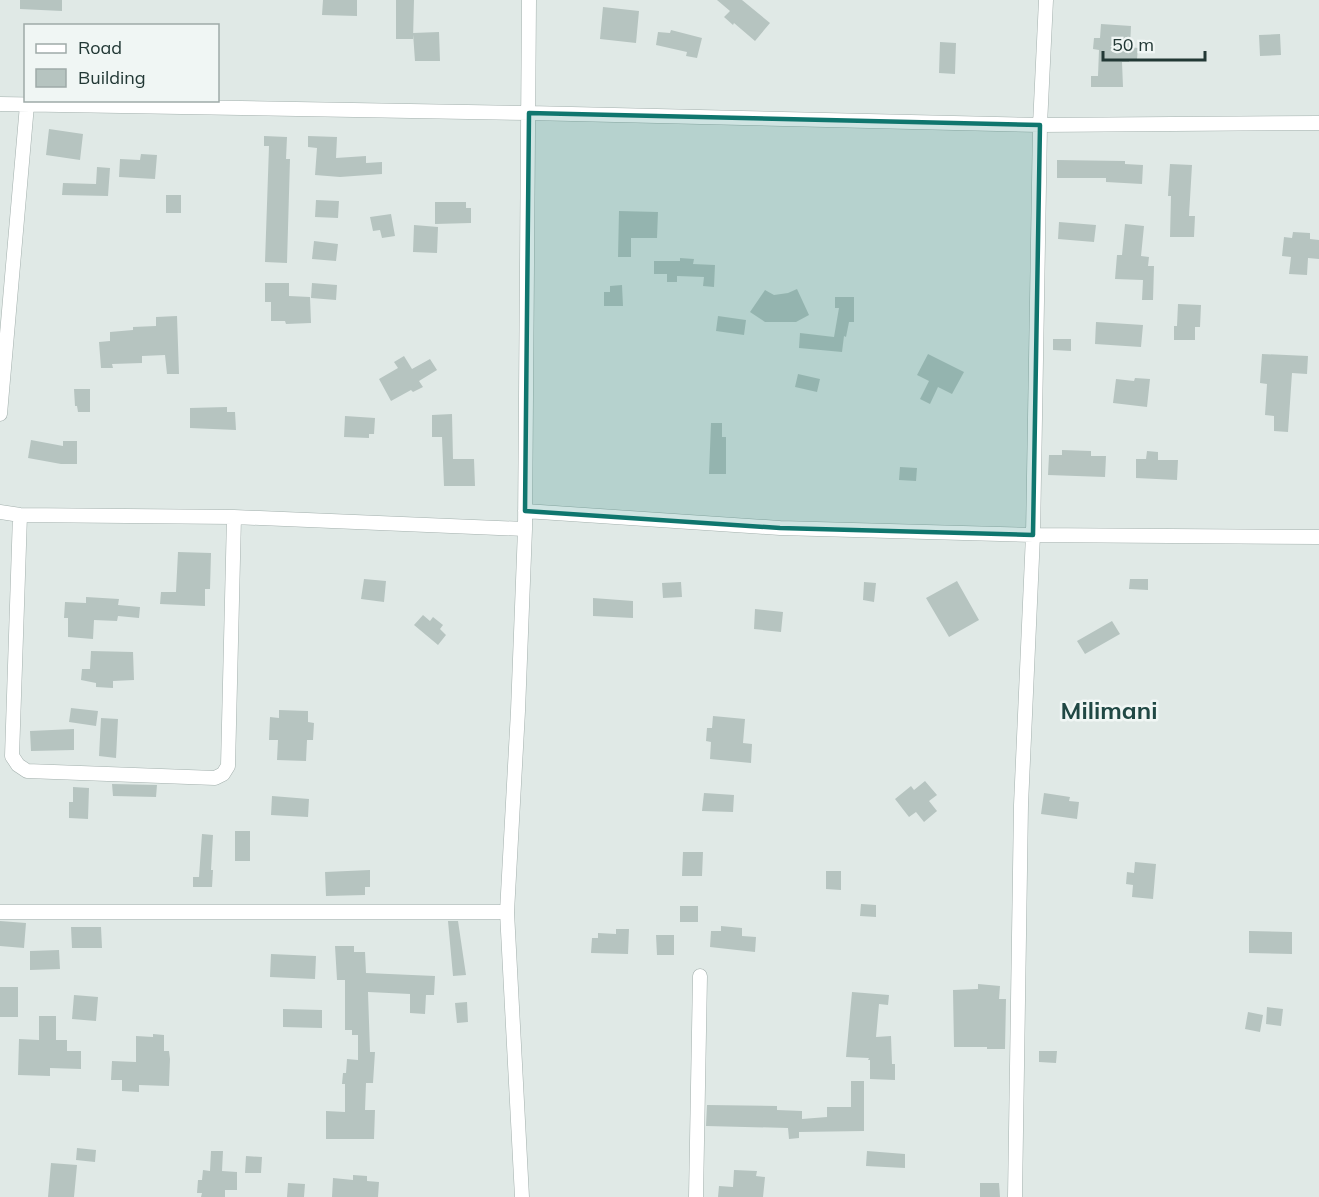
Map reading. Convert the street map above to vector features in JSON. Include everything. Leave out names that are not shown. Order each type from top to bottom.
[{"type":"street","points":[[522,1197],[507,912],[525,529],[529,0]]},
{"type":"street","points":[[1015,1197],[1021,805],[1033,535],[1040,125],[1046,0]]},
{"type":"street","points":[[0,104],[1040,125],[1319,123]]},
{"type":"street","points":[[0,414],[27,105]]},
{"type":"street","points":[[525,510],[780,528],[1033,535],[1319,537]]},
{"type":"street","points":[[0,512],[234,517],[525,529]]},
{"type":"street","points":[[20,514],[12,756],[18,765],[27,771],[215,778],[223,774],[228,766],[234,517]]},
{"type":"street","points":[[0,912],[507,912]]},
{"type":"street","points":[[696,1197],[700,976]]},
{"type":"highlighted area","points":[[529,113],[1040,125],[1033,535],[780,528],[525,511]]},
{"type":"building","points":[[20,0],[62,0],[62,11],[20,9]]},
{"type":"building","points":[[323,0],[357,0],[357,16],[322,15]]},
{"type":"building","points":[[396,0],[414,0],[413,39],[396,39]]},
{"type":"building","points":[[717,0],[742,0],[770,23],[755,41],[724,17],[730,11]]},
{"type":"building","points":[[603,7],[639,11],[636,43],[600,39]]},
{"type":"building","points":[[1101,24],[1131,26],[1130,47],[1138,48],[1137,59],[1122,62],[1123,87],[1091,87],[1091,76],[1098,76],[1099,50],[1093,49],[1094,38],[1100,38]]},
{"type":"building","points":[[671,30],[702,38],[697,58],[686,56],[687,52],[656,45],[658,32],[670,33]]},
{"type":"building","points":[[439,32],[440,61],[415,61],[413,33]]},
{"type":"building","points":[[1280,34],[1281,55],[1260,56],[1259,35]]},
{"type":"building","points":[[940,42],[956,43],[955,74],[939,73]]},
{"type":"building","points":[[49,129],[83,134],[80,160],[46,155]]},
{"type":"building","points":[[264,136],[287,137],[286,159],[290,159],[287,263],[265,262],[269,146],[264,146]]},
{"type":"building","points":[[308,136],[337,137],[336,158],[366,156],[366,163],[382,162],[382,174],[340,177],[315,175],[317,148],[308,147]]},
{"type":"building","points":[[141,154],[157,155],[155,179],[119,177],[120,159],[140,160]]},
{"type":"building","points":[[1057,160],[1125,161],[1125,164],[1143,165],[1142,184],[1106,182],[1106,178],[1057,178]]},
{"type":"building","points":[[1170,164],[1192,165],[1189,216],[1195,216],[1194,237],[1170,237],[1171,196],[1168,196]]},
{"type":"building","points":[[97,167],[110,168],[108,196],[62,195],[63,183],[96,184]]},
{"type":"building","points":[[166,195],[181,195],[181,213],[166,213]]},
{"type":"building","points":[[316,200],[339,201],[338,218],[315,217]]},
{"type":"building","points":[[435,202],[466,202],[466,208],[471,208],[471,223],[435,224]]},
{"type":"building","points":[[619,211],[658,212],[657,238],[631,238],[631,257],[618,257]]},
{"type":"building","points":[[391,214],[395,236],[382,238],[380,230],[373,231],[370,217]]},
{"type":"building","points":[[1059,222],[1096,225],[1094,242],[1058,239]]},
{"type":"building","points":[[1125,224],[1144,226],[1141,256],[1149,257],[1148,266],[1154,266],[1153,300],[1142,300],[1143,280],[1115,279],[1117,255],[1122,255]]},
{"type":"building","points":[[414,225],[438,227],[437,253],[413,252]]},
{"type":"building","points":[[1293,232],[1310,233],[1310,239],[1319,240],[1319,259],[1308,258],[1307,275],[1289,274],[1291,257],[1282,256],[1284,237],[1292,238]]},
{"type":"building","points":[[314,241],[338,244],[336,261],[312,259]]},
{"type":"building","points":[[680,258],[694,259],[693,264],[715,265],[714,287],[703,286],[704,277],[677,276],[677,282],[667,282],[667,274],[654,274],[654,261],[680,261]]},
{"type":"building","points":[[265,283],[289,283],[289,296],[310,297],[311,323],[286,324],[285,321],[271,321],[271,302],[265,302]]},
{"type":"building","points":[[312,283],[337,285],[336,300],[311,298]]},
{"type":"building","points":[[622,285],[623,306],[604,306],[604,292],[610,292],[610,286]]},
{"type":"building","points":[[797,289],[809,315],[796,322],[765,322],[750,312],[765,290],[774,295]]},
{"type":"building","points":[[835,297],[854,297],[854,322],[849,322],[842,352],[799,348],[800,333],[834,337],[839,308],[835,308]]},
{"type":"building","points":[[1178,304],[1201,305],[1200,327],[1195,327],[1195,340],[1174,340]]},
{"type":"building","points":[[177,316],[179,374],[167,374],[165,355],[142,356],[142,363],[112,364],[113,368],[101,368],[99,342],[110,341],[110,332],[133,330],[133,327],[156,326],[156,317]]},
{"type":"building","points":[[718,316],[746,320],[744,335],[716,331]]},
{"type":"building","points":[[1096,322],[1143,325],[1141,347],[1095,344]]},
{"type":"building","points":[[1053,339],[1071,339],[1071,351],[1053,350]]},
{"type":"building","points":[[928,354],[964,372],[952,394],[938,387],[930,404],[920,399],[929,381],[917,375]]},
{"type":"building","points":[[1262,354],[1308,356],[1307,374],[1292,373],[1288,432],[1274,431],[1274,416],[1265,415],[1267,384],[1260,383]]},
{"type":"building","points":[[404,356],[412,369],[430,359],[437,370],[419,381],[423,387],[413,392],[411,390],[391,401],[379,379],[398,368],[394,362]]},
{"type":"building","points":[[798,374],[820,379],[817,392],[795,387]]},
{"type":"building","points":[[1135,378],[1150,379],[1147,407],[1113,403],[1116,379],[1134,381]]},
{"type":"building","points":[[74,389],[90,389],[90,412],[78,412],[75,406]]},
{"type":"building","points":[[227,407],[227,412],[235,412],[236,430],[190,428],[190,408]]},
{"type":"building","points":[[452,414],[453,459],[474,459],[475,486],[444,486],[442,437],[432,437],[432,415]]},
{"type":"building","points":[[345,416],[375,418],[374,434],[369,434],[369,438],[344,437]]},
{"type":"building","points":[[711,423],[722,423],[722,437],[726,437],[726,474],[709,474]]},
{"type":"building","points":[[31,440],[63,446],[63,441],[77,441],[77,464],[61,464],[28,458]]},
{"type":"building","points":[[1062,450],[1091,451],[1091,456],[1106,456],[1105,477],[1048,475],[1049,455],[1062,455]]},
{"type":"building","points":[[1147,451],[1158,452],[1158,460],[1178,460],[1177,480],[1136,478],[1136,459],[1146,459]]},
{"type":"building","points":[[900,467],[917,468],[916,481],[899,480]]},
{"type":"building","points":[[178,552],[211,553],[210,589],[205,589],[205,606],[160,604],[161,592],[176,592]]},
{"type":"building","points":[[364,579],[386,581],[384,602],[361,599]]},
{"type":"building","points":[[1130,579],[1148,579],[1148,590],[1129,589]]},
{"type":"building","points":[[957,581],[979,620],[949,637],[926,598]]},
{"type":"building","points":[[681,582],[682,597],[663,598],[662,583]]},
{"type":"building","points":[[864,582],[876,583],[874,602],[863,600]]},
{"type":"building","points":[[86,597],[119,599],[118,605],[140,607],[139,618],[118,616],[117,621],[94,620],[93,639],[68,637],[68,618],[64,618],[65,602],[86,603]]},
{"type":"building","points":[[593,598],[633,601],[633,618],[593,616]]},
{"type":"building","points":[[755,609],[783,612],[781,632],[754,629]]},
{"type":"building","points":[[423,615],[430,621],[433,617],[443,625],[440,629],[446,635],[438,645],[414,625]]},
{"type":"building","points":[[1112,621],[1120,634],[1085,654],[1077,641]]},
{"type":"building","points":[[91,651],[133,652],[134,680],[113,681],[113,688],[96,687],[96,683],[81,680],[82,669],[90,669]]},
{"type":"building","points":[[71,708],[98,711],[96,726],[69,722]]},
{"type":"building","points":[[279,710],[308,711],[308,722],[314,723],[313,740],[307,740],[306,761],[277,760],[278,740],[269,740],[270,717],[279,718]]},
{"type":"building","points":[[713,716],[745,719],[743,743],[752,744],[751,763],[710,759],[711,742],[706,741],[707,728],[712,728]]},
{"type":"building","points":[[101,718],[118,719],[116,758],[99,756]]},
{"type":"building","points":[[74,729],[74,750],[31,751],[30,731]]},
{"type":"building","points":[[925,781],[937,795],[929,801],[937,811],[924,822],[916,812],[909,817],[895,799],[911,786],[914,790]]},
{"type":"building","points":[[112,784],[157,785],[156,797],[113,796]]},
{"type":"building","points":[[73,787],[89,788],[88,819],[69,818],[69,802],[73,802]]},
{"type":"building","points":[[704,793],[734,795],[733,812],[702,811]]},
{"type":"building","points":[[1044,793],[1070,797],[1069,801],[1079,802],[1077,819],[1041,814]]},
{"type":"building","points":[[272,796],[309,799],[308,817],[271,815]]},
{"type":"building","points":[[235,831],[250,831],[250,861],[235,861]]},
{"type":"building","points":[[202,834],[213,835],[212,887],[193,887],[193,877],[199,877]]},
{"type":"building","points":[[683,852],[703,852],[702,876],[682,876]]},
{"type":"building","points":[[1135,862],[1156,864],[1153,899],[1132,897],[1133,885],[1126,884],[1127,872],[1134,873]]},
{"type":"building","points":[[370,870],[370,887],[365,887],[365,895],[326,896],[325,872]]},
{"type":"building","points":[[826,871],[841,871],[841,890],[826,889]]},
{"type":"building","points":[[861,904],[876,905],[876,917],[860,916]]},
{"type":"building","points":[[680,906],[698,906],[698,922],[680,922]]},
{"type":"building","points":[[0,921],[26,923],[24,948],[0,946]]},
{"type":"building","points":[[448,921],[458,921],[466,975],[453,976]]},
{"type":"building","points":[[721,926],[742,928],[742,936],[756,937],[755,952],[710,947],[711,931],[721,931]]},
{"type":"building","points":[[71,927],[101,927],[102,948],[72,948]]},
{"type":"building","points":[[616,929],[629,929],[628,954],[591,953],[592,938],[598,938],[598,933],[616,934]]},
{"type":"building","points":[[1249,931],[1292,932],[1292,954],[1249,953]]},
{"type":"building","points":[[656,935],[674,935],[674,955],[657,955]]},
{"type":"building","points":[[335,946],[354,946],[354,952],[365,952],[366,973],[435,976],[434,995],[426,995],[425,1014],[410,1013],[410,994],[368,992],[370,1052],[375,1052],[373,1083],[366,1083],[365,1110],[375,1110],[374,1139],[326,1139],[326,1111],[345,1112],[345,1084],[342,1084],[347,1059],[358,1060],[358,1035],[352,1035],[352,1030],[345,1030],[345,980],[337,980]]},
{"type":"building","points":[[59,950],[60,969],[30,970],[30,951]]},
{"type":"building","points":[[271,954],[316,956],[315,979],[270,977]]},
{"type":"building","points":[[978,984],[1000,986],[999,999],[1006,999],[1005,1049],[954,1047],[953,990],[978,989]]},
{"type":"building","points":[[0,987],[18,987],[18,1017],[0,1017]]},
{"type":"building","points":[[852,992],[889,995],[888,1005],[879,1004],[876,1037],[891,1036],[895,1080],[870,1079],[869,1058],[846,1057]]},
{"type":"building","points":[[74,995],[98,997],[96,1021],[72,1019]]},
{"type":"building","points":[[467,1002],[468,1022],[457,1023],[455,1003]]},
{"type":"building","points":[[1267,1007],[1283,1009],[1281,1026],[1266,1024]]},
{"type":"building","points":[[283,1009],[322,1010],[322,1028],[283,1027]]},
{"type":"building","points":[[1248,1012],[1263,1015],[1260,1032],[1245,1029]]},
{"type":"building","points":[[39,1016],[56,1016],[56,1040],[67,1040],[67,1051],[81,1051],[81,1069],[50,1068],[50,1076],[18,1075],[19,1039],[39,1040]]},
{"type":"building","points":[[153,1034],[164,1035],[164,1051],[169,1051],[169,1086],[139,1085],[139,1092],[122,1091],[122,1080],[111,1080],[112,1061],[136,1062],[136,1036],[153,1037]]},
{"type":"building","points":[[1039,1051],[1057,1051],[1056,1063],[1039,1062]]},
{"type":"building","points":[[851,1081],[864,1081],[864,1131],[799,1132],[799,1138],[789,1139],[788,1128],[706,1126],[707,1105],[777,1106],[777,1110],[802,1111],[802,1119],[827,1117],[827,1107],[851,1107]]},
{"type":"building","points":[[77,1148],[96,1150],[95,1162],[76,1160]]},
{"type":"building","points":[[211,1151],[223,1151],[222,1171],[237,1172],[237,1190],[225,1190],[225,1197],[201,1197],[202,1193],[197,1193],[198,1180],[202,1180],[203,1170],[210,1171]]},
{"type":"building","points":[[867,1151],[905,1154],[905,1168],[866,1166]]},
{"type":"building","points":[[246,1156],[262,1157],[261,1173],[245,1173]]},
{"type":"building","points":[[51,1163],[77,1165],[74,1197],[48,1197]]},
{"type":"building","points":[[734,1170],[757,1171],[756,1176],[765,1177],[763,1197],[718,1197],[719,1186],[733,1187]]},
{"type":"building","points":[[353,1175],[367,1176],[367,1181],[379,1182],[378,1197],[332,1197],[333,1178],[353,1180]]},
{"type":"building","points":[[288,1183],[305,1184],[304,1197],[287,1197]]},
{"type":"building","points":[[980,1183],[999,1183],[1000,1197],[980,1197]]},
{"type":"district","name":"Milimani","points":[[1109,711]]}]
